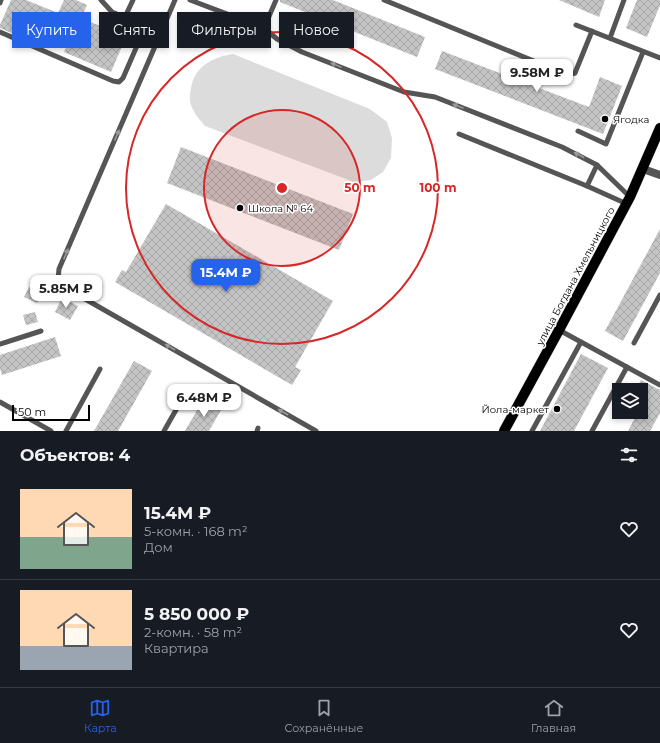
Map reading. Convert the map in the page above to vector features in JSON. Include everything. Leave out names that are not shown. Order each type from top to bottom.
[{"type":"main road","name":"улица Богдана Хмельницкого","points":[[504,431],[560,330],[628,200],[660,128]]},
{"type":"street","points":[[643,169],[660,175]]},
{"type":"lane","points":[[101,0],[112,12]]},
{"type":"lane","points":[[127,12],[133,0]]},
{"type":"lane","points":[[175,0],[59,269],[58,280],[64,287],[316,431]]},
{"type":"lane","points":[[190,0],[222,12]]},
{"type":"lane","points":[[271,12],[276,0]]},
{"type":"lane","points":[[384,0],[568,75],[575,73],[592,31]]},
{"type":"lane","points":[[610,38],[624,0]]},
{"type":"lane","points":[[576,25],[660,58]]},
{"type":"lane","points":[[0,32],[113,81],[119,82],[123,78],[136,48]]},
{"type":"lane","points":[[271,34],[277,39],[302,52],[404,92],[436,97],[562,146],[597,164],[628,200]]},
{"type":"lane","points":[[578,131],[606,144],[643,52]]},
{"type":"lane","points":[[459,134],[587,186],[628,200]]},
{"type":"lane","points":[[587,186],[597,164]]},
{"type":"lane","points":[[634,343],[660,295]]},
{"type":"lane","points":[[560,330],[660,384]]},
{"type":"lane","points":[[0,344],[41,331]]},
{"type":"lane","points":[[532,431],[580,342]]},
{"type":"lane","points":[[592,431],[627,367]]},
{"type":"lane","points":[[66,431],[100,369]]},
{"type":"lane","points":[[164,431],[189,387]]},
{"type":"lane","points":[[0,402],[51,431]]},
{"type":"shaded area","points":[[233,54],[370,109],[387,122],[392,138],[391,158],[383,172],[371,180],[354,182],[205,126],[196,115],[190,103],[193,80],[201,68],[212,60]]},
{"type":"building","points":[[11,0],[26,0],[56,12],[12,12],[12,33],[0,28]]},
{"type":"building","points":[[64,0],[76,0],[87,5],[84,12],[58,12]]},
{"type":"building","points":[[280,0],[333,0],[425,37],[417,57],[354,32],[354,12],[305,12],[280,2]]},
{"type":"building","points":[[559,0],[605,0],[599,17]]},
{"type":"building","points":[[637,0],[660,0],[660,5],[647,37],[626,28]]},
{"type":"building","points":[[91,22],[99,26],[99,48],[121,48],[111,72],[64,52],[66,48],[91,48]]},
{"type":"building","points":[[442,51],[589,107],[600,77],[622,86],[603,134],[435,69]]},
{"type":"building","points":[[181,147],[353,214],[339,250],[167,183]]},
{"type":"building","points":[[166,204],[333,301],[295,367],[301,370],[292,385],[115,282],[122,270],[126,272]]},
{"type":"building","points":[[660,229],[660,273],[623,341],[605,331]]},
{"type":"building","points":[[29,287],[42,294],[37,303],[24,297]]},
{"type":"building","points":[[62,298],[78,306],[70,320],[55,312]]},
{"type":"building","points":[[35,312],[38,322],[26,325],[23,315]]},
{"type":"building","points":[[55,337],[61,356],[2,375],[0,368],[0,355]]},
{"type":"building","points":[[581,354],[608,368],[574,431],[540,431]]},
{"type":"building","points":[[134,361],[152,371],[118,431],[94,431]]},
{"type":"building","points":[[641,380],[647,383],[640,383]]},
{"type":"building","points":[[648,384],[660,390],[660,413],[650,431],[628,431],[634,419],[648,419]]},
{"type":"building","points":[[203,400],[221,410],[209,431],[185,431]]},
{"type":"place","name":"Ягодка","points":[[605,119]]},
{"type":"place","name":"Школа № 64","points":[[240,208]]},
{"type":"place","name":"Йола-маркет","points":[[557,409]]}]
